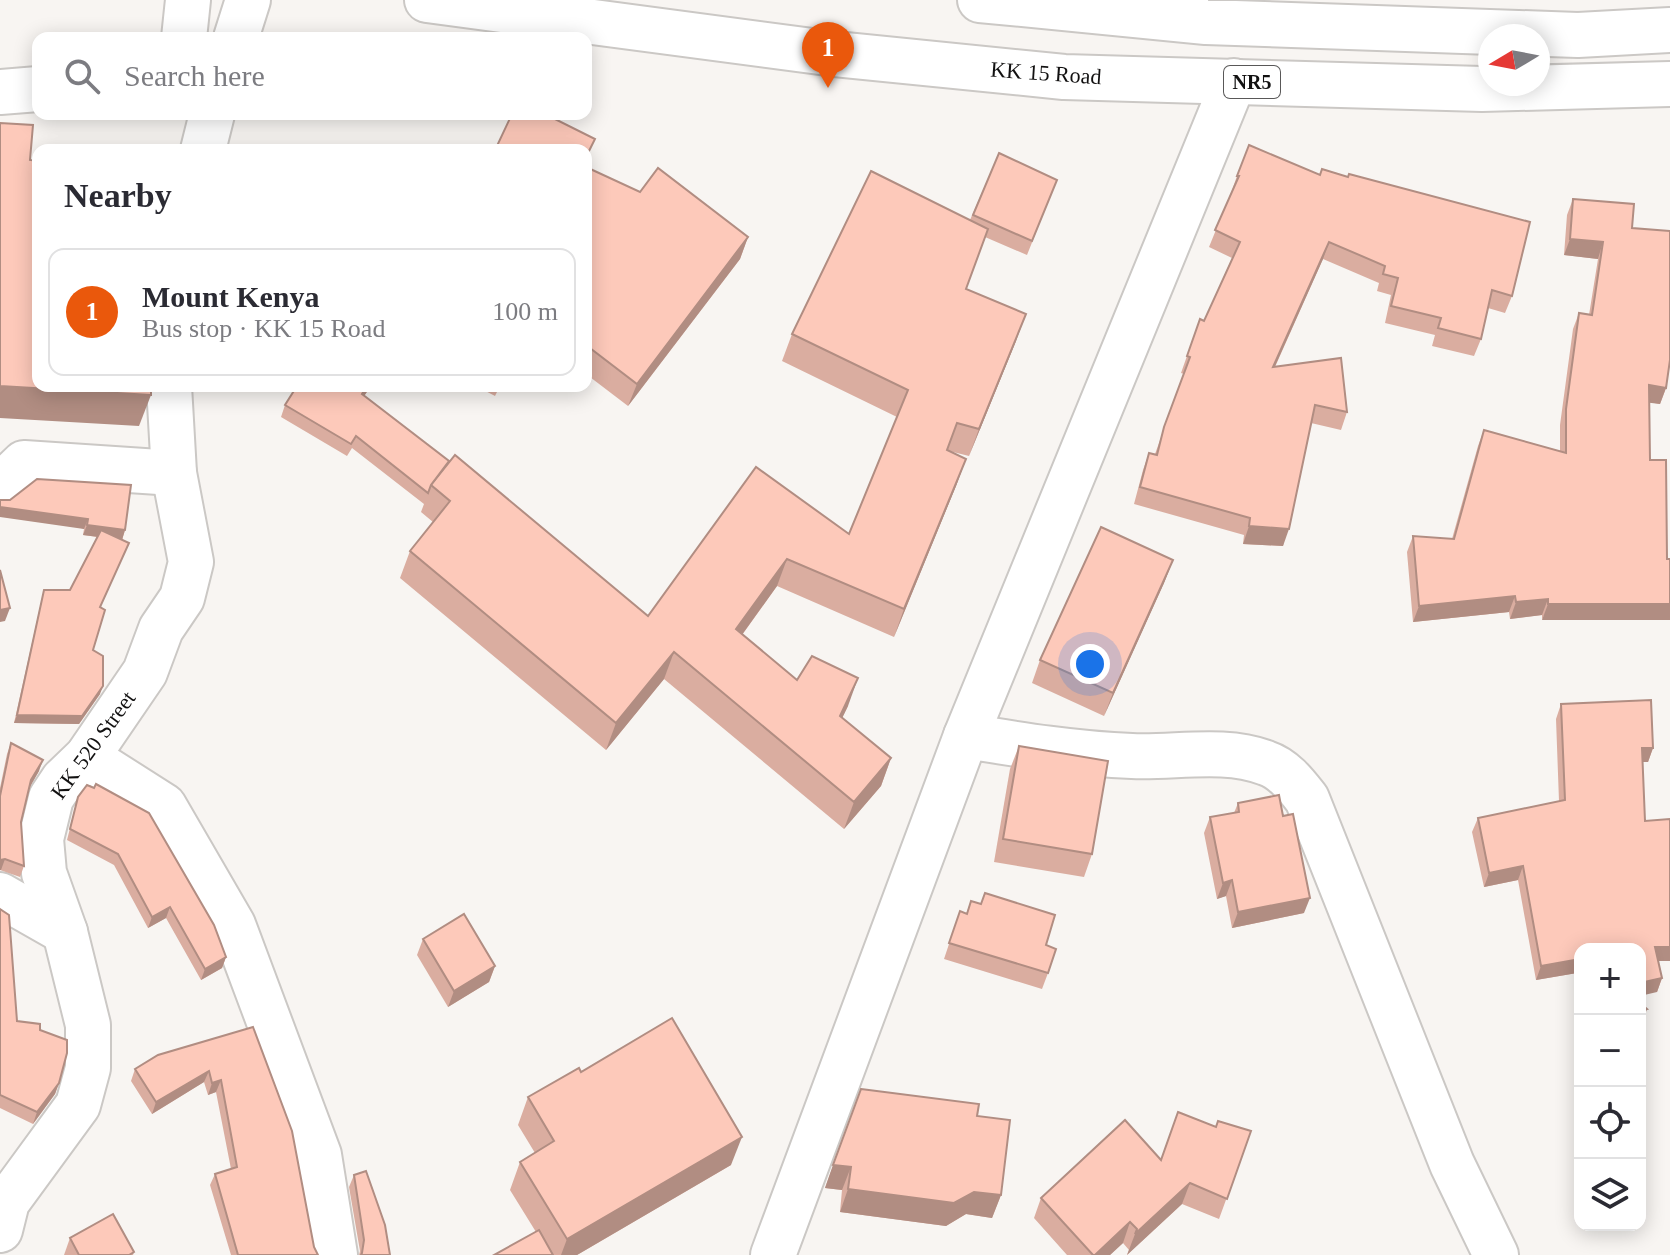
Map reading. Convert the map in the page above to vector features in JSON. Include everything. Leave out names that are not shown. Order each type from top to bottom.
[{"type":"main road","points":[[185,32],[188,0]]},
{"type":"main road","points":[[238,32],[248,0]]},
{"type":"main road","name":"KK 15 Road","points":[[427,0],[835,54],[1064,77],[1482,89],[1670,84]]},
{"type":"main road","points":[[980,0],[1206,22],[1578,35],[1670,30]]},
{"type":"main road","points":[[773,1255],[966,736],[1234,81]]},
{"type":"main road","points":[[0,92],[32,89]]},
{"type":"main road","points":[[204,144],[210,120]]},
{"type":"main road","name":"KK 520 Street","points":[[0,1230],[7,1202],[78,1105],[88,1068],[88,1025],[65,932],[44,873],[41,839],[51,798],[63,780],[87,757],[145,672],[161,629],[182,598],[191,562],[174,473],[169,392]]},
{"type":"main road","points":[[0,486],[24,463],[174,473]]},
{"type":"main road","points":[[966,736],[1074,753],[1134,757],[1244,756],[1270,764],[1293,780],[1307,799],[1452,1164],[1496,1255]]},
{"type":"main road","points":[[87,757],[164,806],[233,925],[319,1155],[335,1255]]},
{"type":"main road","points":[[0,895],[65,932]]},
{"type":"building","points":[[509,120],[557,120],[595,139],[592,145],[498,144]]},
{"type":"building","points":[[0,123],[33,125],[30,160],[32,388],[0,386]]},
{"type":"building","points":[[1249,145],[1320,175],[1322,169],[1348,177],[1349,174],[1530,222],[1512,296],[1492,290],[1481,339],[1438,328],[1441,318],[1391,306],[1398,278],[1383,274],[1385,266],[1329,242],[1273,367],[1341,358],[1347,412],[1315,405],[1289,529],[1249,526],[1250,518],[1140,487],[1149,453],[1157,455],[1200,319],[1204,321],[1240,242],[1215,230]]},
{"type":"building","points":[[999,153],[1057,180],[1032,241],[973,215]]},
{"type":"building","points":[[658,168],[748,237],[637,384],[592,350],[592,170],[640,192]]},
{"type":"building","points":[[871,171],[988,229],[966,289],[1026,314],[979,429],[957,423],[947,450],[966,459],[904,609],[787,559],[736,629],[797,680],[812,656],[858,678],[840,716],[891,758],[854,802],[674,652],[616,723],[410,551],[450,501],[431,485],[455,455],[648,616],[756,467],[849,534],[908,390],[792,334]]},
{"type":"building","points":[[1573,199],[1634,204],[1632,228],[1670,231],[1670,360],[1666,388],[1649,385],[1650,460],[1666,460],[1670,604],[1548,604],[1548,599],[1516,602],[1515,596],[1419,606],[1413,536],[1454,539],[1484,430],[1566,453],[1566,409],[1579,313],[1592,315],[1603,242],[1570,239]]},
{"type":"building","points":[[101,392],[151,392],[151,395]]},
{"type":"building","points":[[293,392],[363,392],[449,461],[428,493],[356,436],[351,444],[285,405]]},
{"type":"building","points":[[37,479],[131,485],[125,530],[87,525],[88,519],[0,507],[0,500],[10,500]]},
{"type":"building","points":[[1101,527],[1173,560],[1113,693],[1040,660]]},
{"type":"building","points":[[101,530],[129,543],[100,607],[105,610],[93,650],[103,656],[103,686],[82,716],[17,715],[44,590],[70,590]]},
{"type":"building","points":[[0,570],[10,608],[0,610]]},
{"type":"building","points":[[1651,700],[1653,748],[1642,748],[1645,821],[1670,819],[1670,947],[1655,947],[1662,978],[1646,982],[1646,943],[1574,943],[1574,960],[1541,966],[1523,866],[1489,873],[1478,818],[1565,800],[1561,704]]},
{"type":"building","points":[[11,743],[43,760],[31,780],[21,822],[24,866],[0,860],[0,796]]},
{"type":"building","points":[[1019,746],[1108,761],[1092,854],[1003,839]]},
{"type":"building","points":[[96,784],[149,813],[214,925],[226,957],[205,969],[170,907],[152,917],[118,854],[70,829],[78,797],[87,785],[94,788]]},
{"type":"building","points":[[1279,795],[1283,816],[1293,814],[1310,898],[1238,912],[1232,880],[1223,883],[1210,817],[1239,812],[1238,803]]},
{"type":"building","points":[[985,893],[1055,915],[1046,945],[1056,949],[1048,973],[949,943],[960,911],[967,914],[971,901],[981,904]]},
{"type":"building","points":[[0,909],[9,915],[17,1021],[40,1024],[40,1030],[67,1040],[59,1083],[37,1112],[0,1095]]},
{"type":"building","points":[[464,914],[495,966],[454,991],[423,939]]},
{"type":"building","points":[[672,1018],[742,1137],[567,1239],[520,1162],[554,1141],[528,1097],[579,1068],[581,1072]]},
{"type":"building","points":[[253,1027],[292,1131],[318,1255],[238,1255],[215,1174],[237,1167],[221,1080],[212,1083],[209,1071],[156,1102],[135,1069],[158,1055]]},
{"type":"building","points":[[861,1089],[979,1104],[977,1116],[1010,1120],[1001,1195],[974,1192],[954,1203],[848,1189],[851,1167],[833,1165]]},
{"type":"building","points":[[1178,1112],[1216,1127],[1218,1121],[1251,1131],[1227,1199],[1190,1183],[1135,1234],[1137,1229],[1130,1222],[1093,1255],[1041,1198],[1125,1120],[1161,1160]]},
{"type":"building","points":[[366,1171],[385,1225],[390,1255],[361,1255],[364,1240],[354,1175]]},
{"type":"building","points":[[113,1214],[134,1252],[129,1255],[79,1255],[70,1238]]},
{"type":"building","points":[[539,1230],[553,1255],[494,1255]]},
{"type":"place","name":"Mount Kenya","points":[[828,88]]}]
